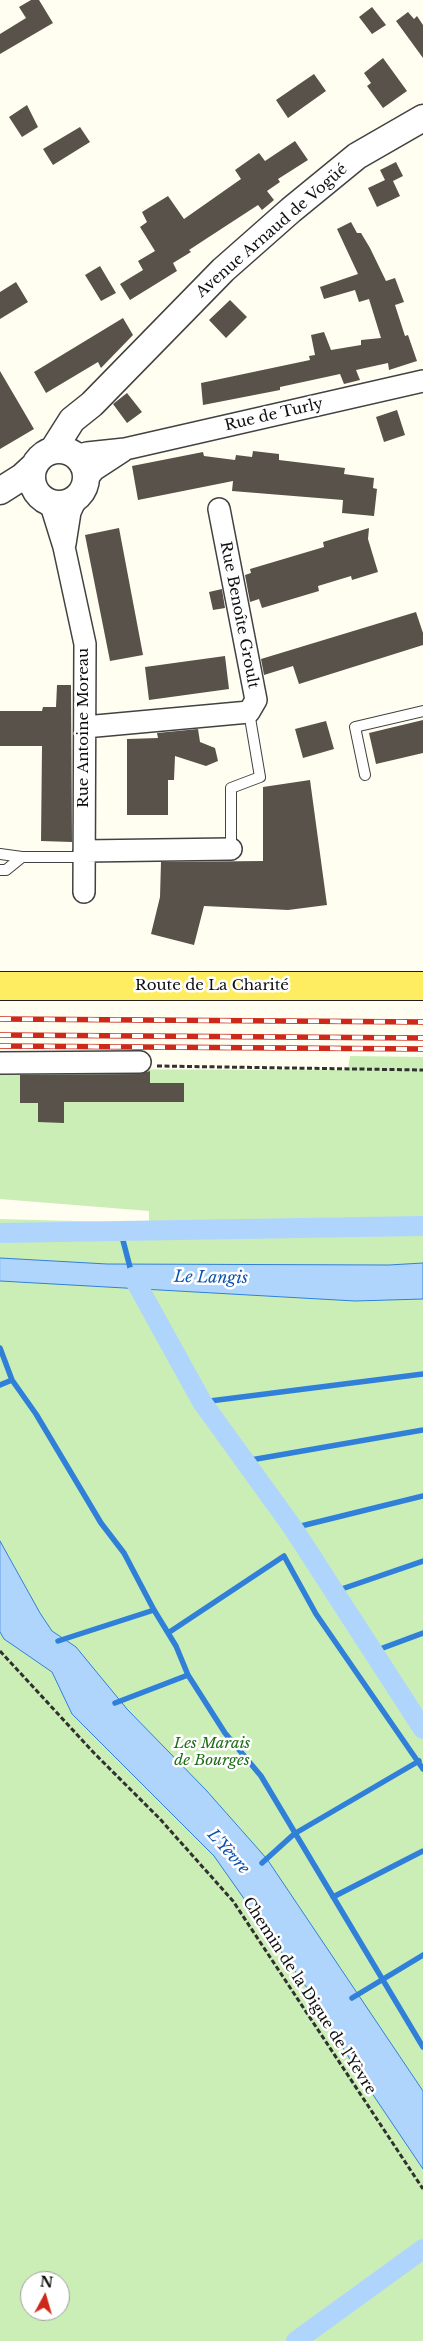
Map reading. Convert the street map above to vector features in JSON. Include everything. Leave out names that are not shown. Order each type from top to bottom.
[{"type":"main road","name":"Route de La Charité","points":[[0,986],[423,986]]},
{"type":"street","name":"Avenue Arnaud de Vogüé","points":[[44,499],[32,482],[59,457],[81,426],[92,404],[222,270],[357,156],[423,118]]},
{"type":"street","name":"Rue de Turly","points":[[59,457],[125,449],[423,381]]},
{"type":"street","name":"Rue de Turly","points":[[81,489],[94,470],[125,449]]},
{"type":"street","points":[[0,491],[59,457],[82,462],[81,489],[59,504],[25,494],[0,498]]},
{"type":"street","name":"Rue Antoine Moreau","points":[[64,547],[70,512],[81,489]]},
{"type":"street","name":"Rue Antoine Moreau","points":[[44,499],[64,547],[86,644],[84,892]]},
{"type":"street","name":"Rue Benoîte Groult","points":[[219,509],[256,700],[249,712]]},
{"type":"street","points":[[84,727],[249,712]]},
{"type":"street","points":[[84,854],[231,849]]},
{"type":"street","points":[[0,1063],[140,1062]]},
{"type":"lane","points":[[365,775],[355,727],[423,711]]},
{"type":"lane","name":"Rue Benoîte Groult","points":[[231,849],[231,788],[260,777],[249,712]]},
{"type":"lane","points":[[0,854],[22,857],[84,854]]},
{"type":"lane","points":[[0,870],[6,870],[22,857]]},
{"type":"path","points":[[140,1062],[173,1068],[423,1070]]},
{"type":"path","name":"Chemin de la Digue de l'Yèvre","points":[[0,1651],[88,1746],[166,1826],[233,1901],[423,2189]]},
{"type":"green space","name":"Les Marais de Bourges","points":[[350,1056],[423,1057],[423,2341],[0,2341],[0,1219],[149,1223],[149,1211],[0,1199],[0,1069],[348,1070]]},
{"type":"water","name":"Le Langis","points":[[0,1258],[107,1264],[389,1265],[423,1263],[423,1299],[355,1301],[0,1281]]},
{"type":"water","name":"L'Yèvre","points":[[0,1541],[52,1631],[76,1647],[127,1709],[206,1790],[267,1859],[423,2091],[423,2169],[357,2071],[309,1991],[214,1856],[72,1714],[52,1672],[4,1639],[0,1632]]},
{"type":"building","points":[[31,0],[39,0],[53,23],[0,54],[0,34],[26,18],[19,7]]},
{"type":"building","points":[[372,7],[386,25],[372,34],[359,17]]},
{"type":"building","points":[[408,12],[414,19],[417,16],[423,25],[423,58],[396,21]]},
{"type":"building","points":[[383,58],[407,91],[383,108],[367,86],[371,83],[364,73]]},
{"type":"building","points":[[314,74],[326,91],[288,118],[276,100]]},
{"type":"building","points":[[27,105],[38,127],[22,137],[9,117]]},
{"type":"building","points":[[80,127],[90,142],[53,165],[43,149]]},
{"type":"building","points":[[295,141],[308,160],[278,179],[280,182],[267,191],[274,200],[262,210],[258,205],[189,250],[191,252],[173,263],[177,271],[130,300],[120,284],[143,270],[138,261],[155,251],[140,227],[147,222],[142,212],[168,196],[184,219],[241,179],[235,170],[259,153],[265,161]]},
{"type":"building","points":[[396,162],[403,176],[393,181],[400,196],[377,207],[368,188],[385,180],[380,170]]},
{"type":"building","points":[[351,222],[357,233],[361,233],[370,248],[386,281],[395,278],[404,302],[395,305],[405,336],[408,335],[417,361],[389,370],[388,363],[356,370],[360,380],[344,384],[340,374],[280,387],[280,390],[203,405],[201,383],[310,360],[309,356],[315,355],[311,335],[324,332],[331,350],[361,345],[361,340],[381,338],[369,299],[359,302],[355,290],[324,299],[320,287],[358,274],[337,229]]},
{"type":"building","points":[[100,266],[116,293],[101,301],[85,275]]},
{"type":"building","points":[[16,282],[28,302],[0,319],[0,292]]},
{"type":"building","points":[[230,300],[247,317],[226,338],[209,320]]},
{"type":"building","points":[[123,318],[133,335],[101,368],[98,362],[46,393],[34,372]]},
{"type":"building","points":[[0,371],[34,429],[0,449]]},
{"type":"building","points":[[127,393],[142,412],[127,423],[113,404]]},
{"type":"building","points":[[397,410],[405,435],[384,442],[376,417]]},
{"type":"building","points":[[253,451],[279,454],[279,460],[345,468],[344,474],[374,478],[373,488],[377,489],[374,516],[342,513],[343,500],[232,491],[233,481],[138,500],[132,466],[203,452],[204,456],[235,460],[236,455],[252,457]]},
{"type":"building","points":[[119,528],[143,655],[110,661],[85,535]]},
{"type":"building","points":[[369,528],[368,539],[378,572],[352,580],[351,576],[318,586],[319,591],[262,608],[259,599],[250,602],[245,575],[251,573],[250,569],[324,547],[323,542]]},
{"type":"building","points":[[222,589],[225,608],[213,610],[209,592]]},
{"type":"building","points":[[416,612],[423,633],[423,645],[299,684],[293,666],[264,675],[261,659]]},
{"type":"building","points":[[225,656],[229,689],[149,700],[145,667]]},
{"type":"building","points":[[57,685],[71,685],[72,842],[41,841],[42,746],[0,746],[0,711],[42,711],[43,707],[56,707]]},
{"type":"building","points":[[423,720],[423,753],[376,764],[369,733]]},
{"type":"building","points":[[326,721],[334,749],[303,758],[295,729]]},
{"type":"building","points":[[198,729],[200,742],[215,748],[218,761],[206,766],[175,756],[174,780],[168,780],[168,815],[127,815],[127,739],[158,738],[157,733]]},
{"type":"building","points":[[310,780],[327,905],[288,910],[204,906],[194,945],[151,934],[160,897],[161,862],[263,861],[263,787]]},
{"type":"building","points":[[150,1071],[150,1083],[184,1083],[184,1102],[64,1102],[64,1123],[38,1122],[38,1103],[20,1103],[20,1075],[140,1074]]},
{"type":"waterway","points":[[0,1233],[423,1226]]},
{"type":"waterway","points":[[120,1229],[131,1271]]},
{"type":"waterway","points":[[133,1277],[202,1402],[293,1528],[423,1729]]},
{"type":"waterway","points":[[0,1348],[12,1380],[36,1414],[101,1523],[124,1553],[154,1610],[176,1646],[188,1675],[225,1733],[261,1776],[423,2047]]},
{"type":"waterway","points":[[202,1402],[423,1374]]},
{"type":"waterway","points":[[0,1385],[12,1380]]},
{"type":"waterway","points":[[245,1461],[423,1430]]},
{"type":"waterway","points":[[293,1528],[423,1496]]},
{"type":"waterway","points":[[168,1633],[284,1556],[316,1614],[423,1769]]},
{"type":"waterway","points":[[333,1592],[423,1561]]},
{"type":"waterway","points":[[58,1641],[154,1610]]},
{"type":"waterway","points":[[372,1652],[423,1633]]},
{"type":"waterway","points":[[115,1703],[188,1675]]},
{"type":"waterway","points":[[419,1723],[423,1721]]},
{"type":"waterway","points":[[262,1863],[294,1834],[419,1761]]},
{"type":"waterway","points":[[333,1897],[423,1851]]},
{"type":"waterway","points":[[352,1998],[423,1955]]},
{"type":"waterway","points":[[296,2341],[423,2249]]},
{"type":"railway","points":[[0,1019],[423,1022]]},
{"type":"railway","points":[[0,1035],[423,1038]]},
{"type":"railway","points":[[0,1046],[423,1049]]}]
